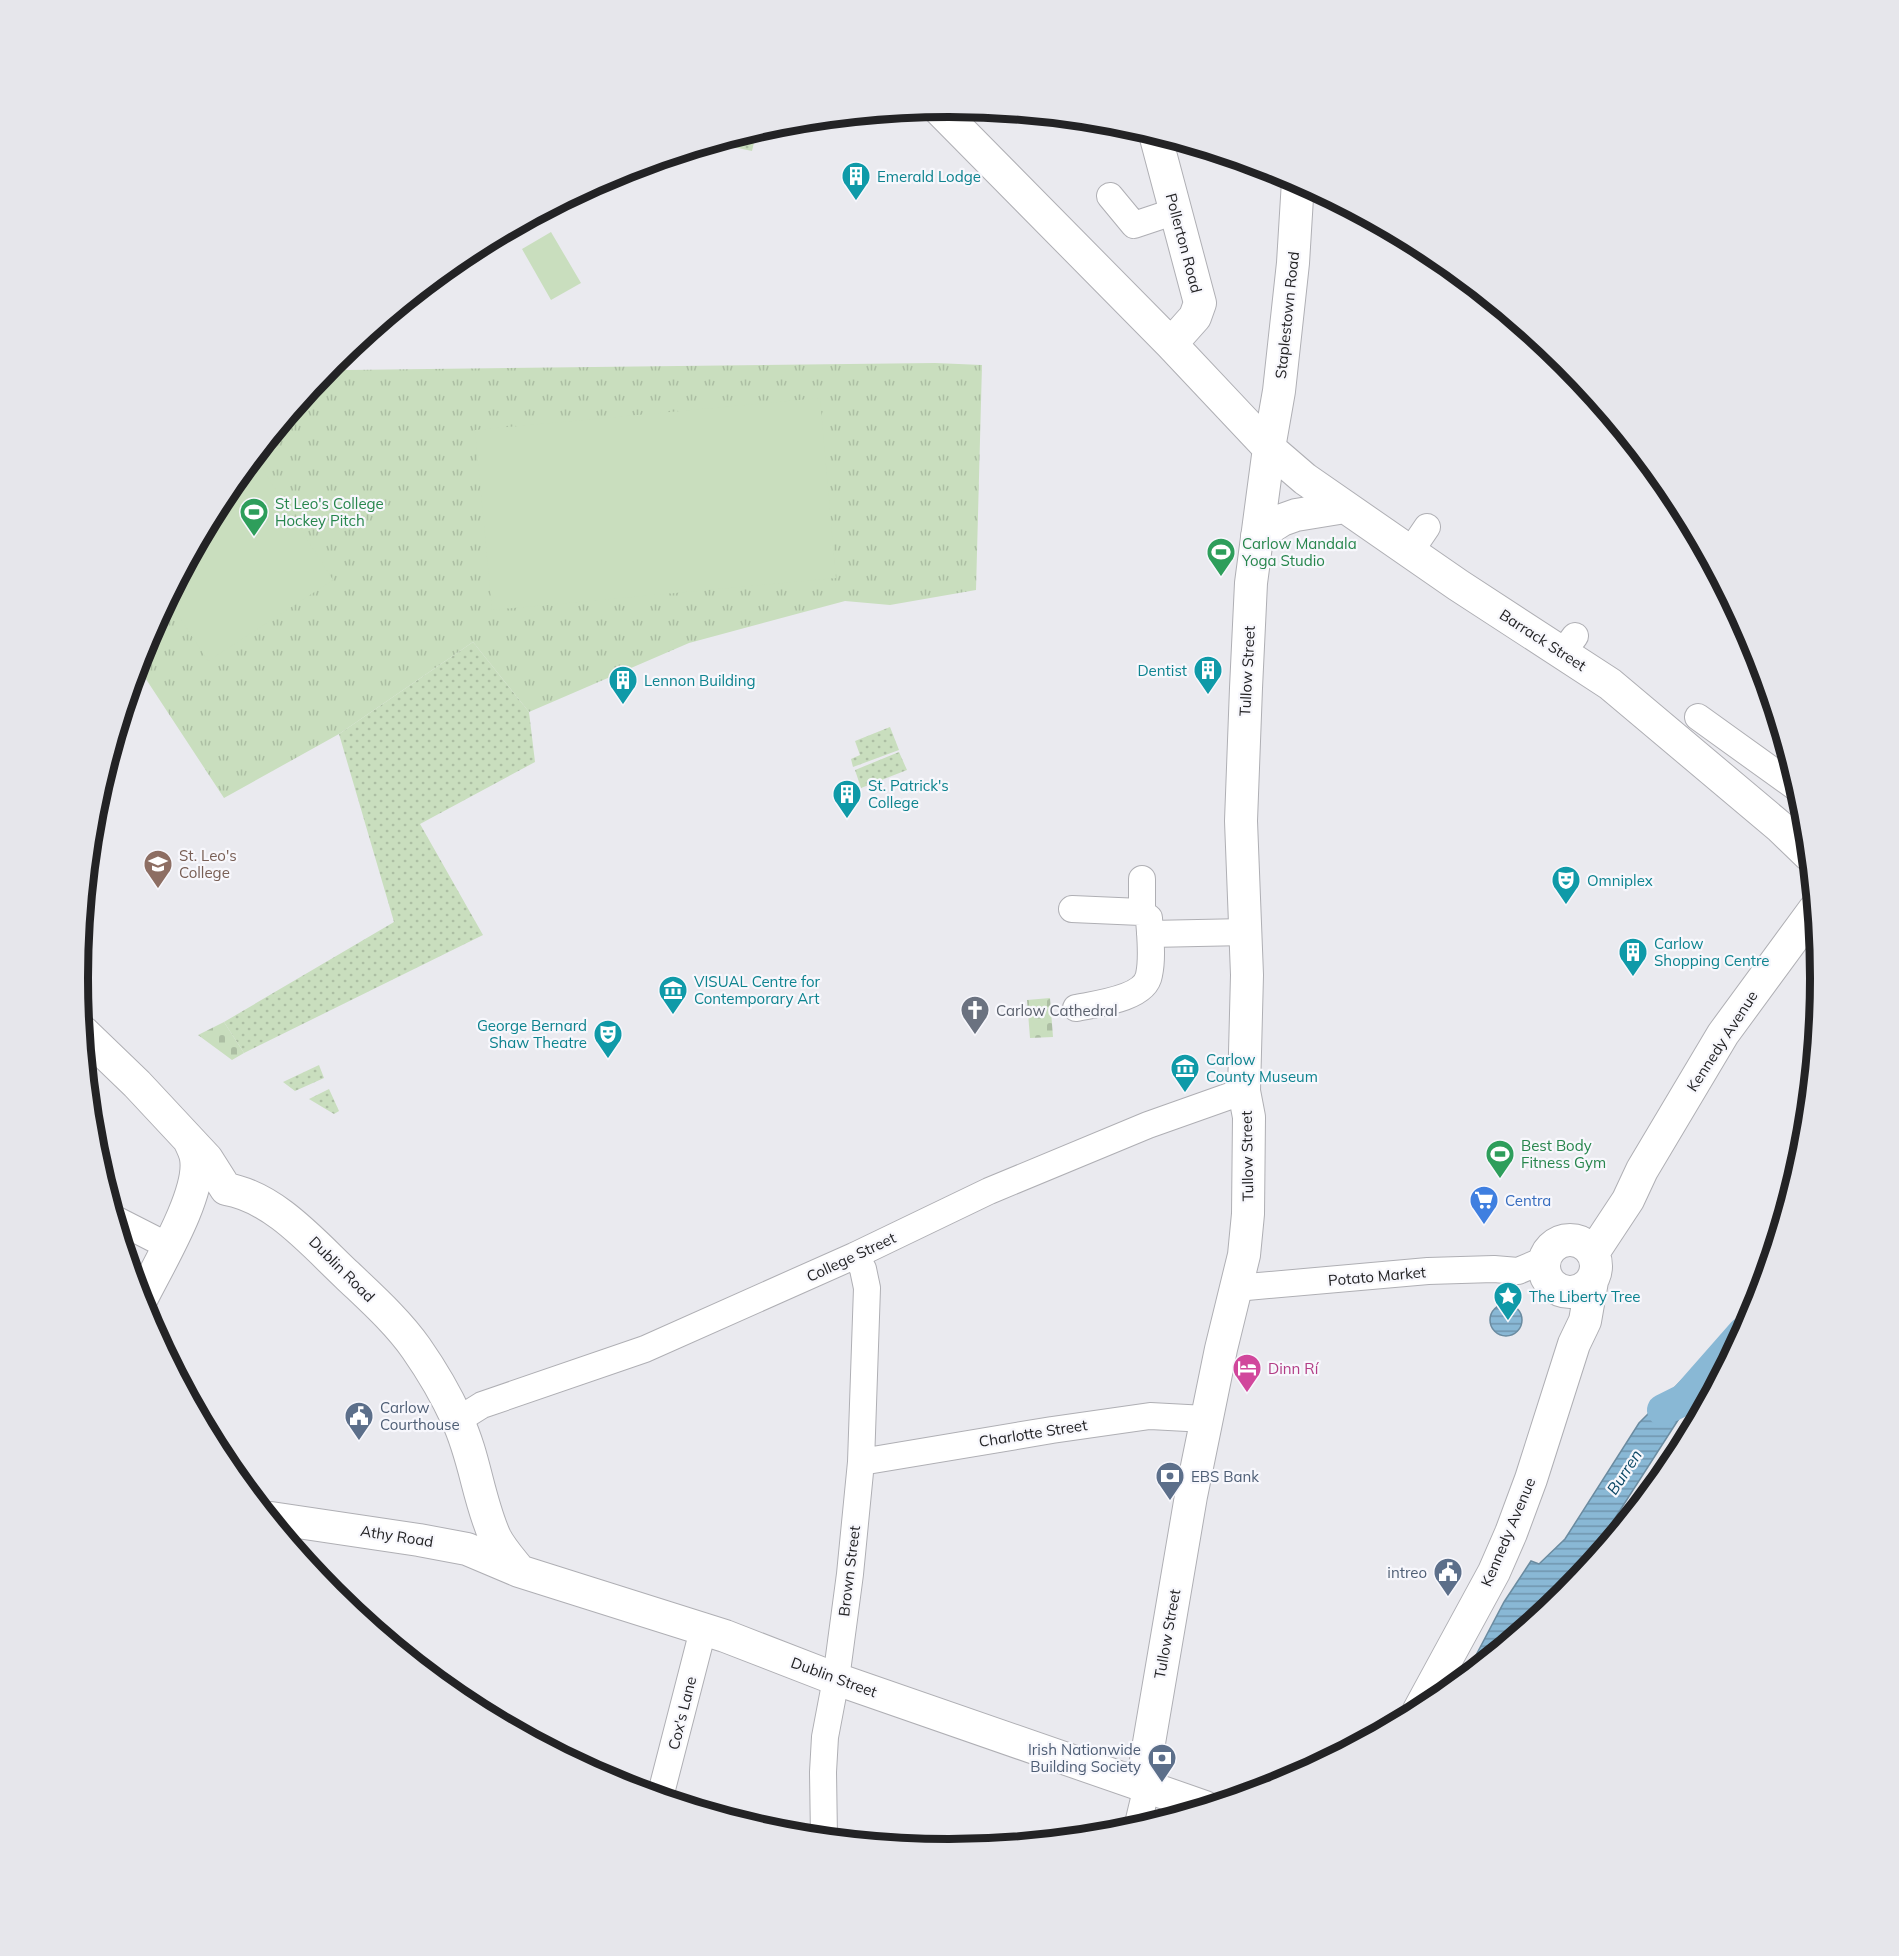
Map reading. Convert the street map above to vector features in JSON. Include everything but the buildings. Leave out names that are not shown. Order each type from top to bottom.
[{"type":"main road","name":"Barrack Street","points":[[947,117],[1171,344],[1269,448],[1305,479],[1345,507],[1418,539],[1569,644],[1610,684],[1800,845]]},
{"type":"main road","name":"Pollerton Road","points":[[1157,143],[1200,303],[1195,317],[1171,344]]},
{"type":"main road","name":"Staplestown Road","points":[[1269,448],[1279,391],[1293,263],[1297,191]]},
{"type":"main road","name":"Tullow Street","points":[[1144,1785],[1189,1507],[1221,1349],[1244,1255],[1248,1214],[1249,1117],[1244,1091],[1246,932],[1241,821],[1243,739],[1251,583],[1269,448]]},
{"type":"main road","points":[[1257,536],[1282,520],[1296,515],[1345,507]]},
{"type":"main road","name":"Kennedy Avenue","points":[[1428,1694],[1494,1572],[1511,1533],[1531,1479],[1574,1344],[1585,1322],[1587,1258],[1612,1204],[1642,1170],[1723,1034],[1809,920]]},
{"type":"main road","points":[[91,1039],[137,1084],[207,1159],[226,1189],[207,1197],[183,1219]]},
{"type":"main road","points":[[147,1288],[183,1219],[196,1174],[196,1158],[189,1140]]},
{"type":"main road","name":"Dublin Road","points":[[226,1189],[241,1191],[258,1200],[306,1234],[388,1314],[416,1348],[458,1420],[476,1471],[484,1507],[496,1538],[519,1571]]},
{"type":"main road","points":[[1543,1276],[1569,1293],[1578,1292],[1587,1258],[1563,1241],[1548,1251],[1543,1276],[1574,1344]]},
{"type":"main road","points":[[454,1545],[470,1534],[484,1507]]},
{"type":"main road","name":"Athy Road","points":[[280,1519],[454,1545],[519,1571]]},
{"type":"main road","name":"Dublin Street","points":[[519,1571],[703,1630],[836,1679],[1194,1803]]},
{"type":"street","points":[[1110,196],[1134,225],[1176,211]]},
{"type":"street","points":[[1698,717],[1787,781]]},
{"type":"street","points":[[1710,769],[1732,741]]},
{"type":"street","points":[[1076,1008],[1122,999],[1140,989],[1149,977],[1142,879]]},
{"type":"street","points":[[1072,909],[1128,910],[1146,923],[1246,932]]},
{"type":"street","name":"College Street","points":[[458,1420],[482,1405],[645,1350],[856,1255],[996,1188],[1148,1125],[1244,1091]]},
{"type":"street","points":[[125,1224],[168,1246]]},
{"type":"street","name":"Brown Street","points":[[824,1830],[825,1737],[836,1679],[850,1574],[861,1462],[867,1288],[863,1269],[856,1255]]},
{"type":"street","name":"Potato Market","points":[[1236,1288],[1428,1271],[1494,1269],[1543,1276]]},
{"type":"street","name":"Charlotte Street","points":[[861,1462],[1150,1416],[1206,1419]]},
{"type":"street","name":"Cox's Lane","points":[[662,1789],[703,1630]]},
{"type":"street","points":[[1139,1817],[1144,1785]]},
{"type":"green space","points":[[755,140],[752,151],[727,146]]},
{"type":"green space","points":[[551,232],[581,283],[551,300],[522,249]]},
{"type":"green space","points":[[935,363],[982,365],[976,590],[890,605],[845,601],[689,643],[529,712],[473,642],[339,734],[224,798],[144,676],[177,597],[204,547],[234,500],[266,454],[302,410],[341,369]]},
{"type":"green space","points":[[820,398],[836,578],[492,610],[475,430]]},
{"type":"green space","name":"St Leo's College Hockey Pitch","points":[[259,464],[333,580],[208,661],[173,606],[204,547]]},
{"type":"green space","points":[[473,642],[529,712],[535,762],[420,824],[483,935],[244,1053],[224,1022],[394,922],[339,734]]},
{"type":"green space","points":[[890,727],[899,750],[853,767],[851,759],[860,755],[855,741]]},
{"type":"green space","points":[[899,752],[907,770],[861,788],[855,770]]},
{"type":"green space","points":[[1050,998],[1053,1037],[1030,1038],[1027,1000]]},
{"type":"green space","points":[[224,1022],[244,1053],[232,1060],[198,1035]]},
{"type":"green space","points":[[319,1065],[324,1078],[295,1091],[283,1082]]},
{"type":"green space","points":[[329,1089],[339,1111],[334,1114],[309,1099]]},
{"type":"water","points":[[1506,1304],[1517,1309],[1522,1320],[1517,1331],[1506,1336],[1495,1331],[1490,1320],[1495,1309]]},
{"type":"water","points":[[1688,1374],[1704,1393],[1680,1417],[1597,1546],[1558,1587],[1472,1662],[1504,1602],[1531,1561],[1539,1564],[1565,1539],[1639,1423]]},
{"type":"waterway","name":"Burren","points":[[1663,1410],[1685,1399],[1724,1355]]},
{"type":"place","name":"Emerald Lodge","points":[[856,202]]},
{"type":"place","name":"St Leo's College Hockey Pitch","points":[[254,538]]},
{"type":"place","name":"Carlow Mandala Yoga Studio","points":[[1221,578]]},
{"type":"place","name":"Dentist","points":[[1208,696]]},
{"type":"place","name":"Lennon Building","points":[[623,706]]},
{"type":"place","name":"St. Patrick's College","points":[[847,820]]},
{"type":"place","name":"St. Leo's College","points":[[158,890]]},
{"type":"place","name":"Omniplex","points":[[1566,906]]},
{"type":"place","name":"Carlow Shopping Centre","points":[[1633,978]]},
{"type":"place","name":"VISUAL Centre for Contemporary Art","points":[[673,1016]]},
{"type":"place","name":"Carlow Cathedral","points":[[975,1036]]},
{"type":"place","name":"George Bernard Shaw Theatre","points":[[608,1060]]},
{"type":"place","name":"Carlow County Museum","points":[[1185,1094]]},
{"type":"place","name":"Best Body Fitness Gym","points":[[1500,1180]]},
{"type":"place","name":"Centra","points":[[1484,1226]]},
{"type":"place","name":"The Liberty Tree","points":[[1508,1322]]},
{"type":"place","name":"Dinn Rí","points":[[1247,1394]]},
{"type":"place","name":"Carlow Courthouse","points":[[359,1442]]},
{"type":"place","name":"EBS Bank","points":[[1170,1502]]},
{"type":"place","name":"intreo","points":[[1448,1598]]},
{"type":"place","name":"Irish Nationwide Building Society","points":[[1162,1784]]}]
